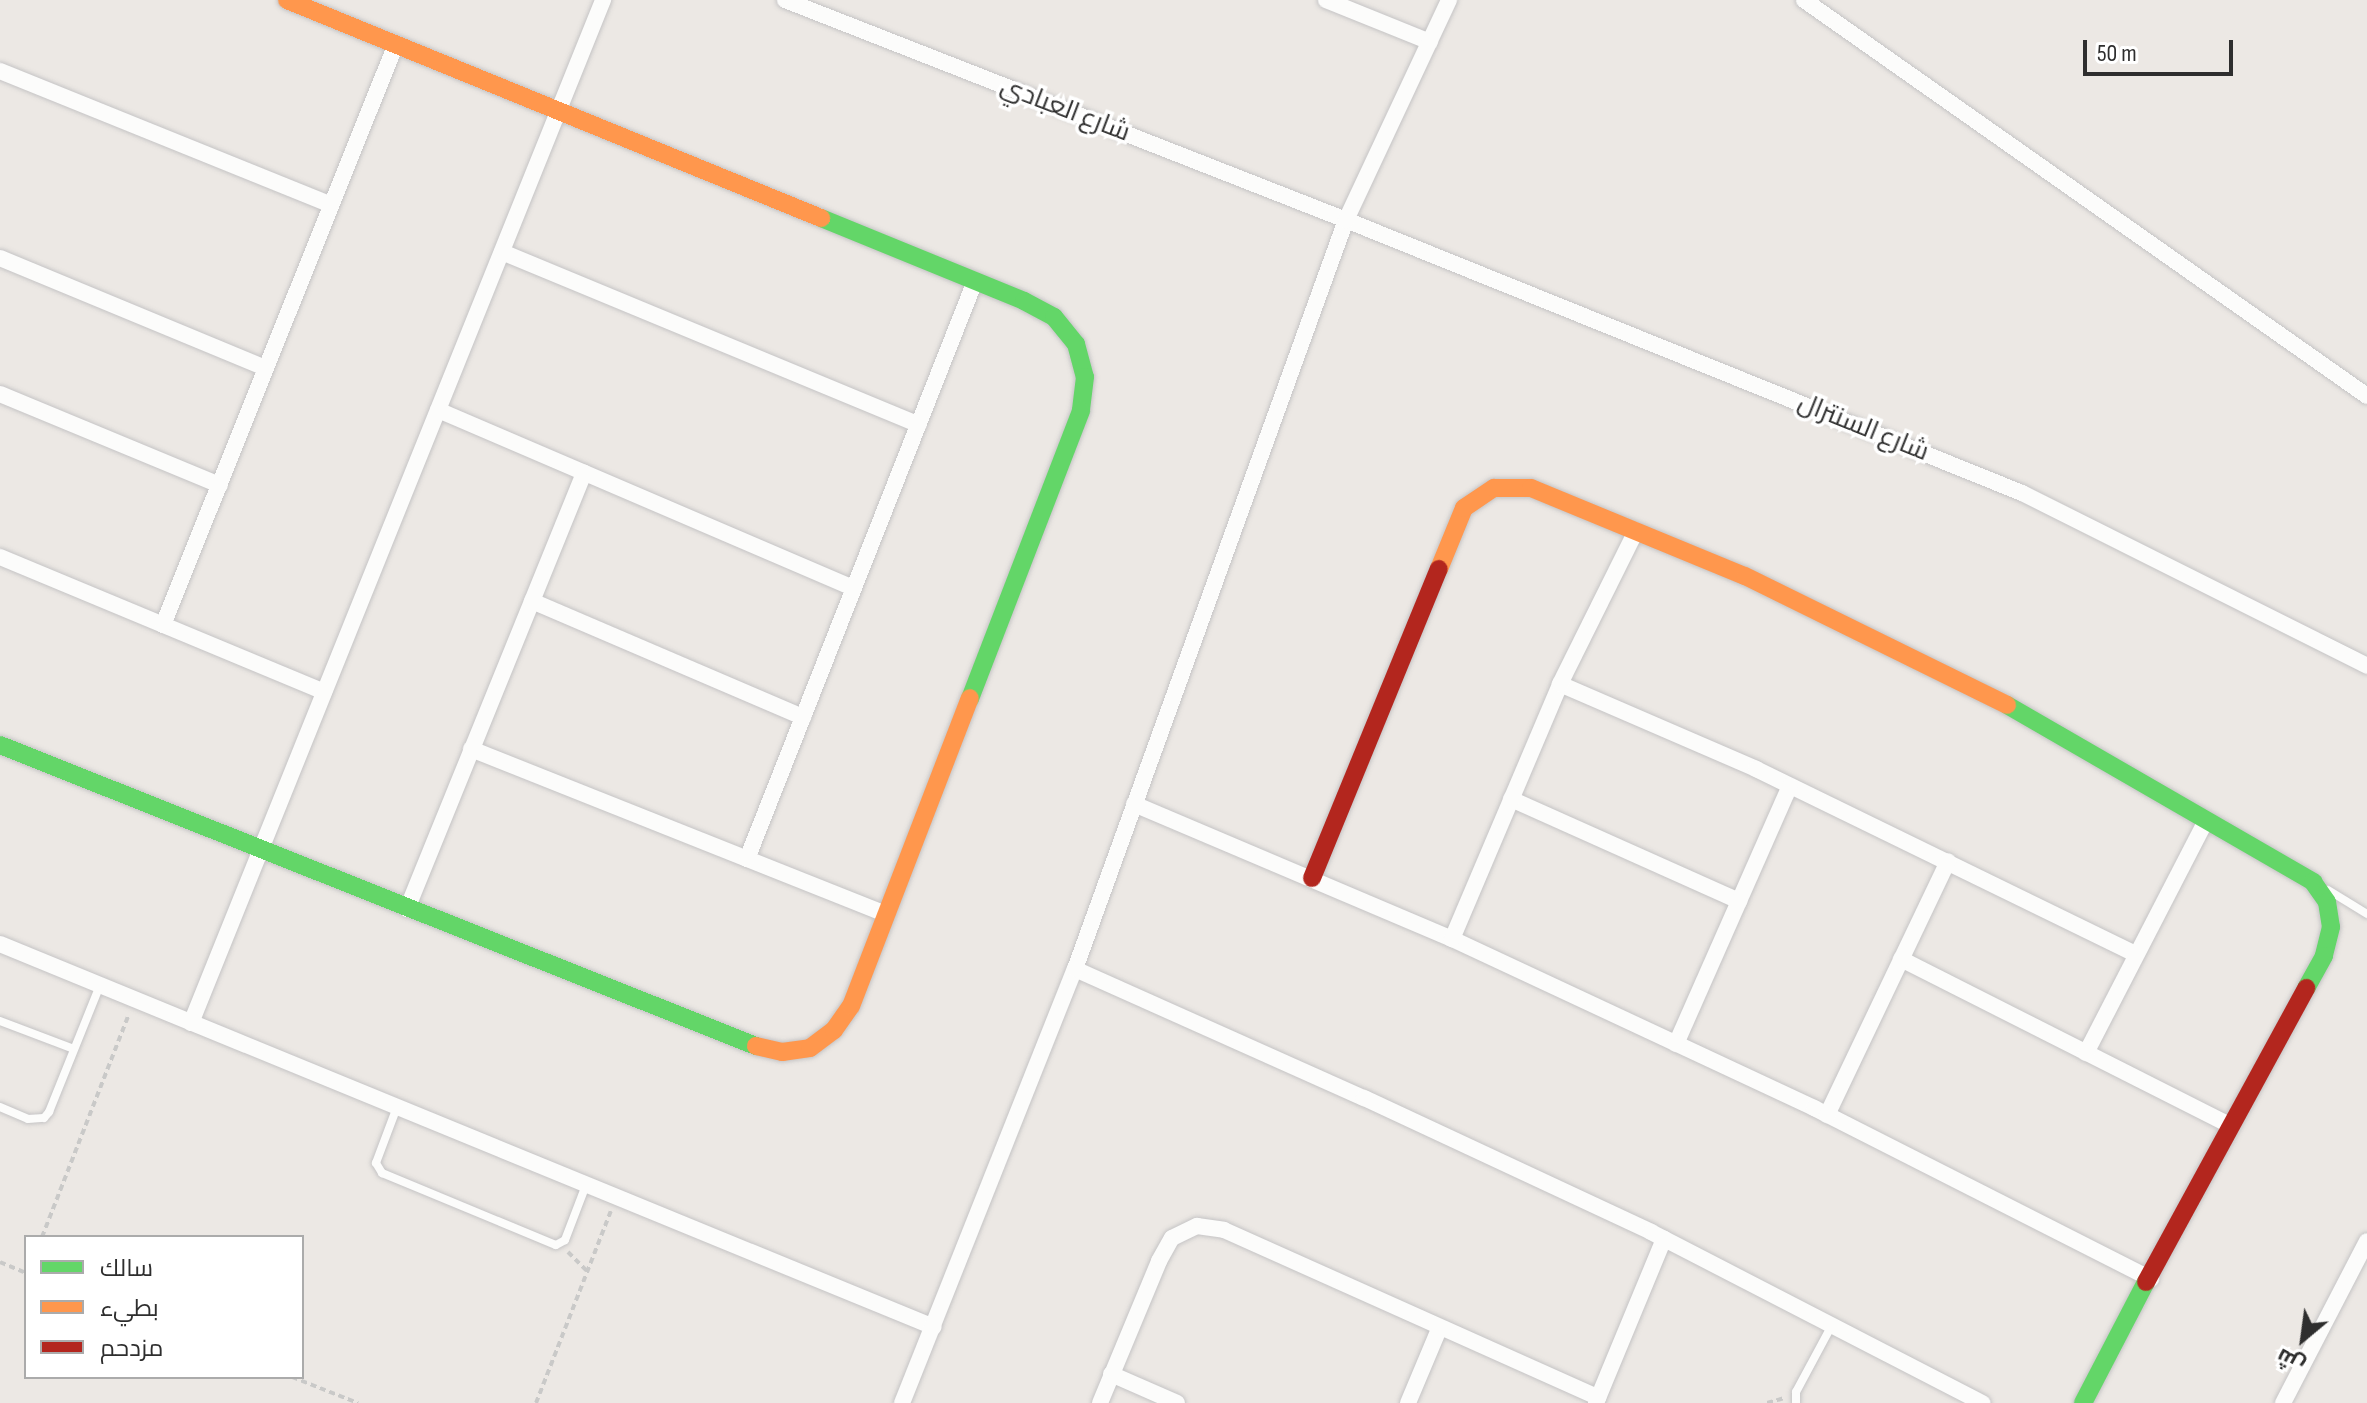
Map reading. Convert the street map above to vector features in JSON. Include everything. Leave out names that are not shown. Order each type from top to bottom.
[{"type":"street","points":[[0,745],[751,1045],[782,1052],[810,1048],[834,1030],[851,1006],[1081,411],[1085,377],[1076,344],[1054,317],[1024,301],[287,0]]},
{"type":"street","points":[[191,1023],[603,0]]},
{"type":"street","name":"شارع العبادي","points":[[785,0],[1346,220]]},
{"type":"street","points":[[1326,0],[1430,42]]},
{"type":"street","points":[[902,1403],[1075,969],[1346,220],[1449,0]]},
{"type":"street","points":[[1804,0],[2367,396]]},
{"type":"street","points":[[163,625],[396,44]]},
{"type":"street","points":[[0,71],[331,205]]},
{"type":"street","name":"شارع السنترال","points":[[1346,220],[2022,493],[2367,666]]},
{"type":"street","points":[[502,252],[919,425]]},
{"type":"street","points":[[0,258],[265,368]]},
{"type":"street","points":[[747,859],[975,281]]},
{"type":"street","points":[[0,394],[220,485]]},
{"type":"street","points":[[438,410],[854,588]]},
{"type":"street","points":[[407,909],[584,473]]},
{"type":"street","points":[[1312,878],[1464,508],[1494,488],[1531,488],[1745,576],[1970,684],[2313,882],[2327,902],[2331,927],[2324,956],[2229,1125],[2151,1279],[2083,1403]]},
{"type":"street","points":[[1452,939],[1560,684],[1636,531]]},
{"type":"street","points":[[0,557],[324,692]]},
{"type":"street","points":[[532,601],[803,717]]},
{"type":"street","points":[[1560,684],[1790,786],[2135,954]]},
{"type":"street","points":[[471,749],[886,914]]},
{"type":"street","points":[[1676,1044],[1790,786]]},
{"type":"street","points":[[1511,799],[1739,901]]},
{"type":"street","points":[[1134,804],[1452,939],[1827,1115],[2151,1279]]},
{"type":"street","points":[[2086,1053],[2205,822]]},
{"type":"street","points":[[1827,1115],[1948,861]]},
{"type":"street","points":[[0,944],[934,1327]]},
{"type":"street","points":[[1901,959],[2229,1125]]},
{"type":"street","points":[[1075,969],[1364,1098],[1664,1239],[1983,1403]]},
{"type":"street","points":[[1100,1403],[1159,1261],[1172,1238],[1197,1226],[1224,1230],[1597,1400],[1664,1239]]},
{"type":"street","points":[[2283,1403],[2367,1241]]},
{"type":"street","points":[[1408,1403],[1440,1327]]},
{"type":"street","points":[[1111,1374],[1177,1403]]},
{"type":"lane","points":[[2313,882],[2367,914]]},
{"type":"lane","points":[[0,1107],[28,1119],[44,1118],[100,985]]},
{"type":"lane","points":[[0,1021],[74,1049]]},
{"type":"lane","points":[[397,1107],[376,1163],[382,1173],[561,1244],[586,1185]]},
{"type":"lane","points":[[1796,1403],[1796,1392],[1832,1324]]},
{"type":"path","points":[[43,1235],[135,999]]},
{"type":"path","points":[[536,1403],[617,1197]]},
{"type":"path","points":[[561,1244],[588,1271]]},
{"type":"path","points":[[0,1262],[24,1272]]},
{"type":"path","points":[[297,1379],[358,1403]]},
{"type":"traffic: fast","points":[[821,218],[1024,301],[1054,317],[1076,344],[1085,377],[1081,411],[970,698]]},
{"type":"traffic: fast","points":[[2007,705],[2313,882],[2327,902],[2331,927],[2324,956],[2306,988]]},
{"type":"traffic: fast","points":[[0,745],[756,1046]]},
{"type":"traffic: fast","points":[[2083,1403],[2146,1282]]},
{"type":"traffic: slow","points":[[287,0],[821,218]]},
{"type":"traffic: slow","points":[[1439,569],[1464,508],[1494,488],[1531,488],[1745,576],[2007,705]]},
{"type":"traffic: slow","points":[[756,1046],[782,1052],[810,1048],[834,1030],[851,1006],[970,698]]},
{"type":"traffic: jam","points":[[1312,878],[1439,569]]},
{"type":"traffic: jam","points":[[2146,1282],[2306,988]]}]
